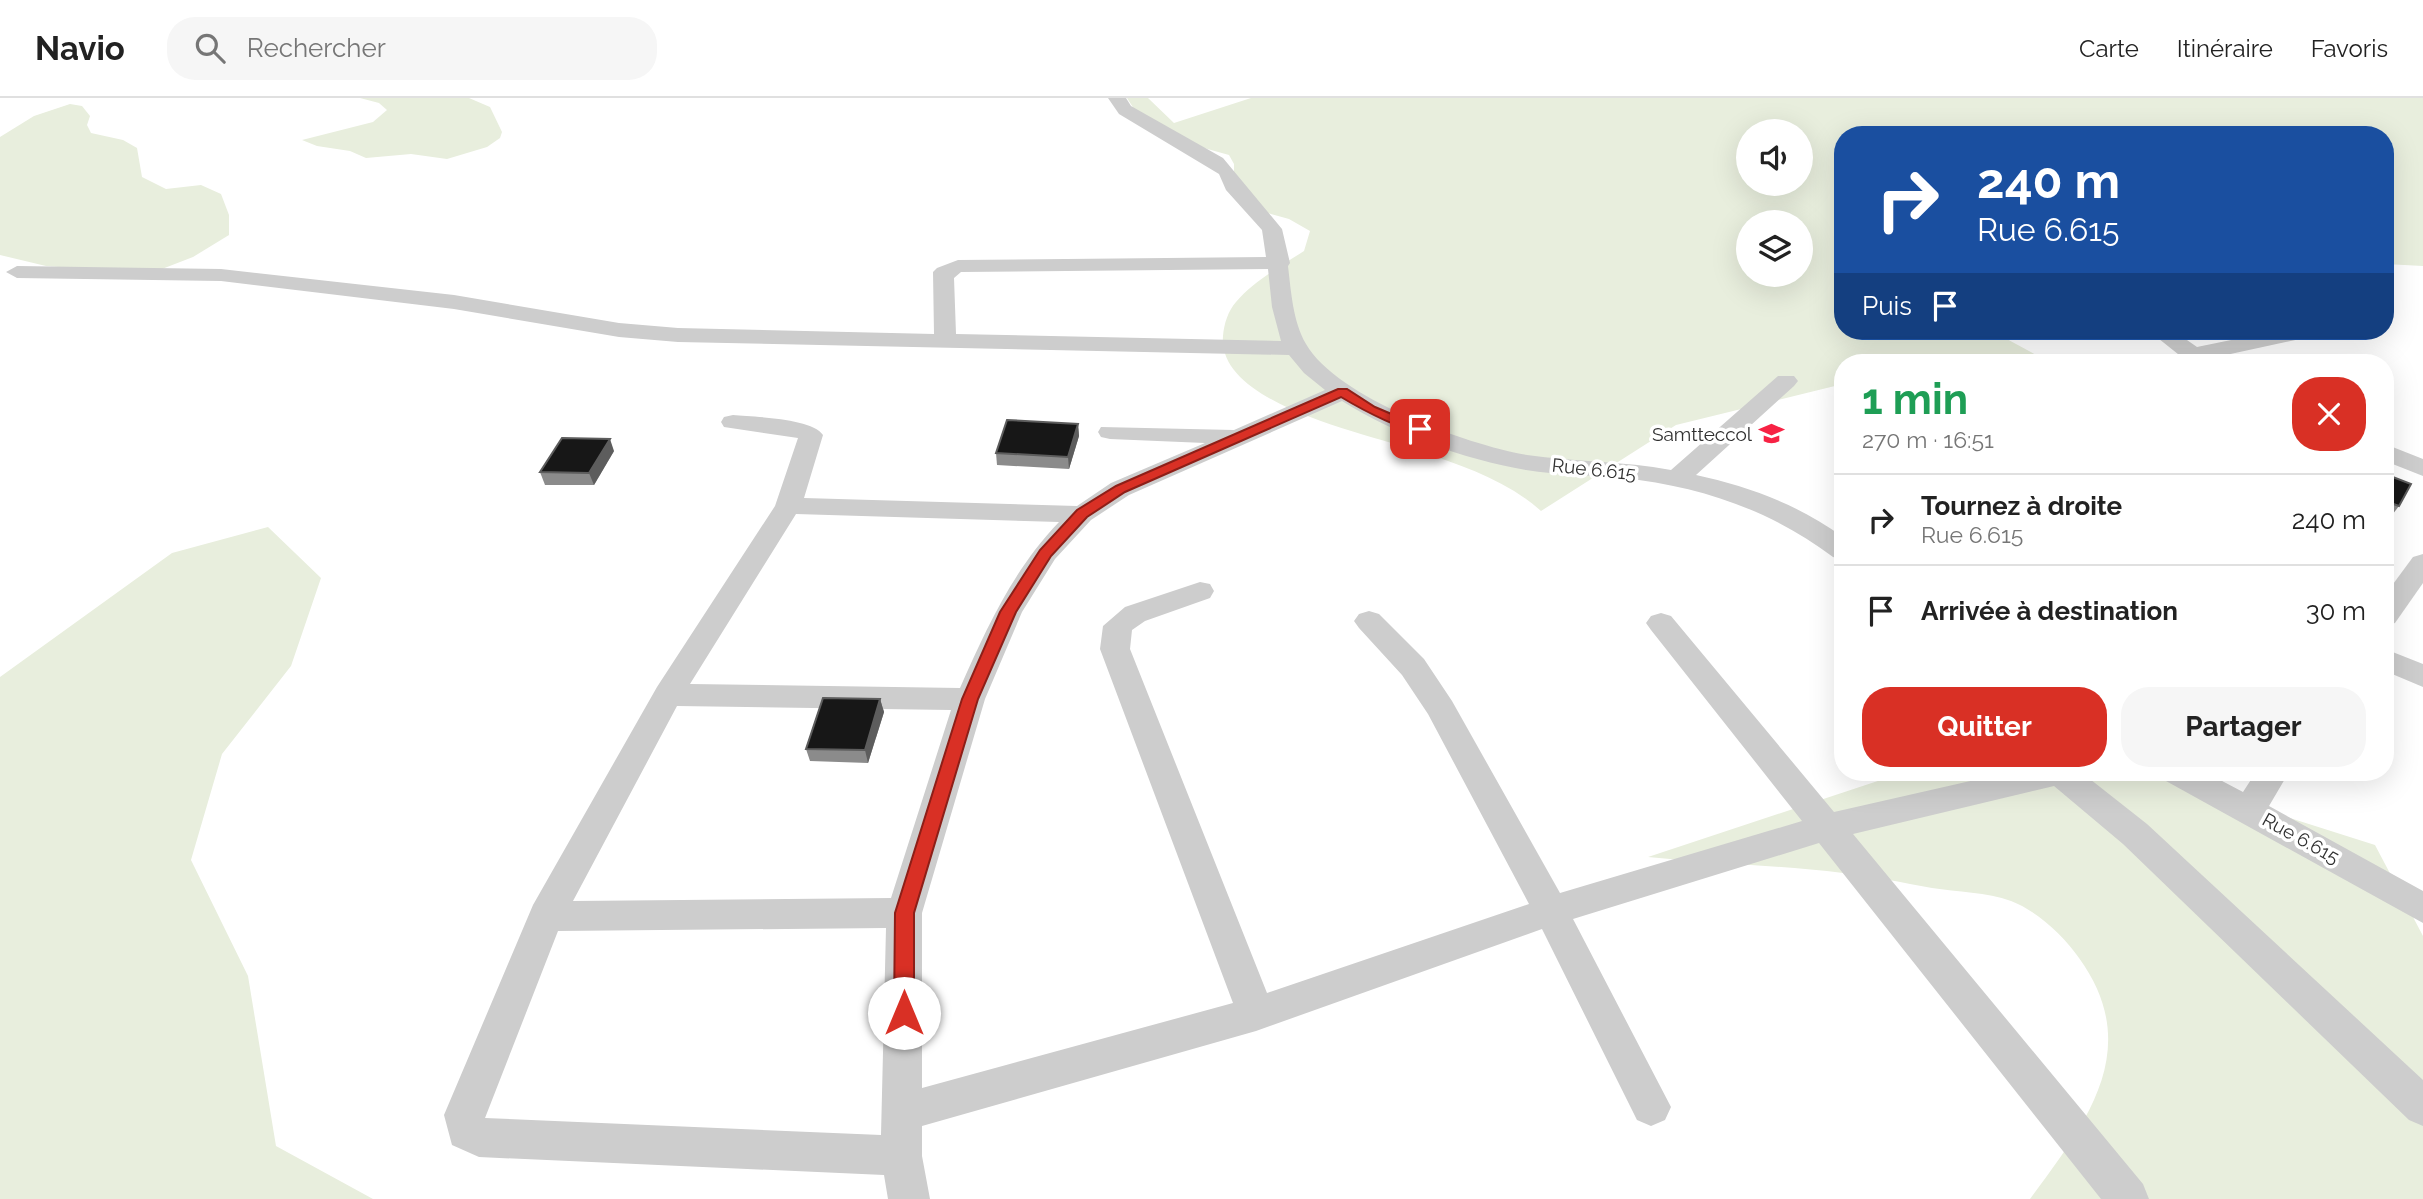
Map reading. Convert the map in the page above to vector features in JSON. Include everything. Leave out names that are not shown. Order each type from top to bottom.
[{"type":"street","points":[[17,272],[221,275],[454,302],[619,330],[678,335],[1296,348],[1285,310],[1280,263],[1272,229],[1233,186],[1227,172],[1208,156],[1125,110],[1117,98]]},
{"type":"street","points":[[945,341],[944,272],[958,266],[1280,263]]},
{"type":"street","points":[[2172,340],[2192,354]]},
{"type":"street","points":[[2213,354],[2269,340]]},
{"type":"street","name":"Rue 6.615","points":[[1296,348],[1342,392],[1370,409],[1445,438],[1515,460],[1625,471],[1675,480],[1762,503],[1801,521],[1834,545]]},
{"type":"street","points":[[1675,480],[1786,382]]},
{"type":"street","points":[[909,1199],[901,1156],[904,1112],[904,913],[970,699],[1008,612],[1045,553],[1082,514],[1121,489],[1342,392]]},
{"type":"street","points":[[733,422],[804,431],[811,435],[788,506],[668,695],[546,916],[464,1115],[466,1131],[479,1137],[901,1156]]},
{"type":"street","points":[[1110,432],[1237,437]]},
{"type":"street","points":[[2394,456],[2423,468]]},
{"type":"street","points":[[788,506],[1082,514]]},
{"type":"street","points":[[2394,603],[2423,563]]},
{"type":"street","points":[[1200,591],[1135,614],[1118,626],[1115,649],[1256,1014]]},
{"type":"street","points":[[1369,621],[1412,667],[1441,709],[1551,911],[1651,1107]]},
{"type":"street","points":[[1661,623],[2128,1199]]},
{"type":"street","points":[[2394,663],[2423,676]]},
{"type":"street","points":[[668,695],[970,699]]},
{"type":"street","points":[[904,1112],[1256,1014],[1551,911],[1827,827],[2024,781]]},
{"type":"street","points":[[2072,781],[2134,834],[2423,1107]]},
{"type":"street","name":"Rue 6.615","points":[[2195,781],[2423,908]]},
{"type":"street","points":[[2249,810],[2267,781]]},
{"type":"street","points":[[546,916],[904,913]]},
{"type":"green space","points":[[360,98],[469,98],[490,107],[502,132],[500,138],[487,147],[447,159],[411,154],[366,158],[350,151],[317,146],[302,140],[373,122],[387,110],[379,103]]},
{"type":"green space","points":[[1127,98],[1148,98],[1174,123],[1251,98],[2423,98],[2423,266],[2394,264],[2394,126],[1834,126],[1834,340],[2009,340],[2034,354],[1834,354],[1834,386],[1676,425],[1541,511],[1500,483],[1422,452],[1301,414],[1270,399],[1244,381],[1228,360],[1223,336],[1225,322],[1236,302],[1251,287],[1304,251],[1310,231],[1289,219],[1264,212],[1234,178],[1234,164],[1229,155],[1204,148],[1143,123]]},
{"type":"green space","points":[[70,104],[82,106],[90,116],[87,125],[91,133],[123,140],[137,148],[142,177],[166,189],[201,185],[221,194],[229,215],[229,235],[193,257],[149,274],[46,266],[0,255],[0,137],[34,116]]},
{"type":"green space","points":[[268,527],[321,578],[291,666],[222,754],[191,860],[248,976],[276,1146],[373,1199],[0,1199],[0,677],[172,553]]},
{"type":"green space","points":[[1878,781],[2172,781],[2375,845],[2423,936],[2423,1199],[2030,1199],[2071,1142],[2088,1113],[2100,1084],[2107,1054],[2107,1023],[2098,991],[2079,958],[2049,925],[2021,905],[1982,894],[1819,870],[1648,857]]},
{"type":"building","points":[[1007,420],[1078,424],[1068,457],[996,453]]},
{"type":"building","points":[[562,438],[610,439],[589,473],[540,472]]},
{"type":"building","points":[[2394,477],[2411,484],[2399,506],[2394,504]]},
{"type":"building","points":[[823,698],[880,699],[865,750],[806,749]]},
{"type":"place","name":"Samtteccol","points":[[1772,434]]},
{"type":"route","points":[[904,1013],[904,913],[945,779],[970,699],[1008,612],[1045,553],[1082,514],[1121,489],[1342,392],[1370,409],[1420,429]]}]
